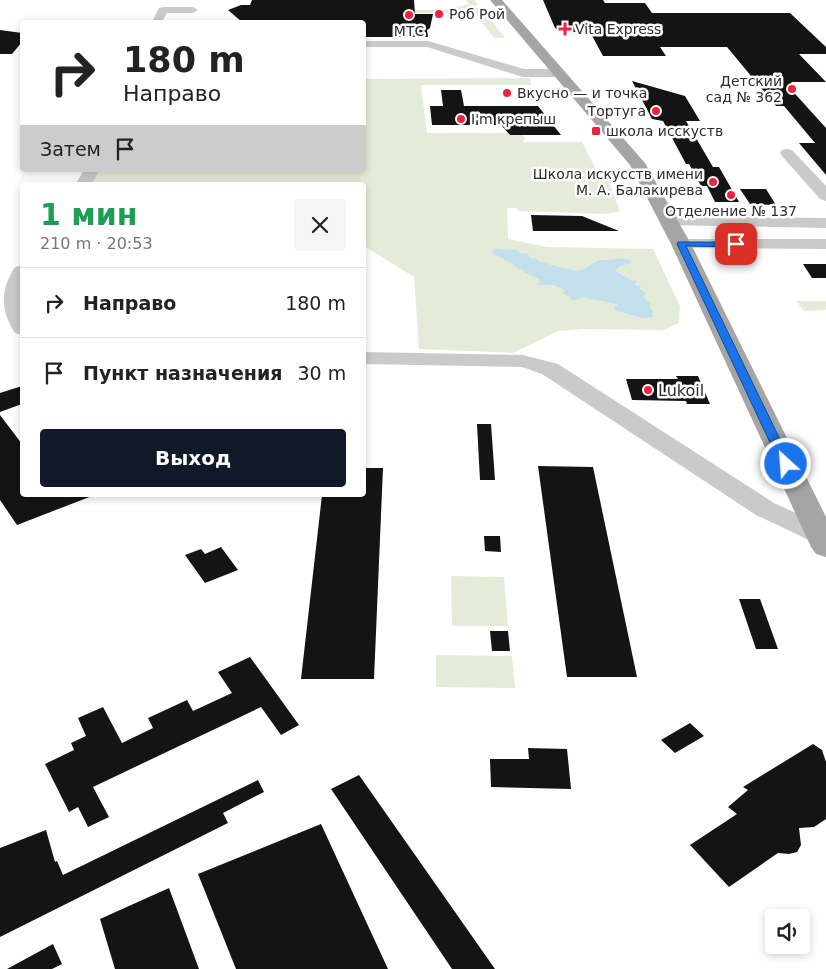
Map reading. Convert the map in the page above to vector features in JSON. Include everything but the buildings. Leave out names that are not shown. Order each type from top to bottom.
[{"type":"main road","points":[[496,0],[628,152],[670,221],[823,541]]},
{"type":"street","points":[[186,20],[200,0]]},
{"type":"street","points":[[158,20],[163,10],[193,10]]},
{"type":"street","points":[[366,44],[428,44],[523,73],[558,73]]},
{"type":"street","points":[[787,153],[826,196]]},
{"type":"street","points":[[670,221],[826,223]]},
{"type":"street","points":[[681,244],[826,244]]},
{"type":"street","points":[[20,274],[12,287],[12,308],[20,325]]},
{"type":"street","points":[[366,358],[523,361],[550,368],[765,508],[823,541]]},
{"type":"green space","points":[[466,0],[475,0],[478,5],[448,13],[415,13],[415,10],[446,10],[469,4]]},
{"type":"green space","points":[[481,7],[505,38],[494,38],[476,14],[453,15]]},
{"type":"green space","points":[[530,78],[531,85],[421,85],[427,133],[516,133],[525,137],[523,142],[582,142],[599,176],[607,177],[620,211],[607,214],[518,211],[517,208],[507,208],[508,239],[547,247],[653,249],[680,306],[679,323],[663,330],[582,329],[558,331],[513,353],[419,349],[414,277],[366,247],[366,182],[93,182],[99,172],[366,172],[366,79]]},
{"type":"green space","points":[[796,301],[826,301],[826,310],[804,311]]},
{"type":"green space","points":[[451,576],[504,577],[508,626],[452,626]]},
{"type":"green space","points":[[436,655],[512,656],[515,688],[436,687]]},
{"type":"water","points":[[495,249],[518,250],[520,253],[528,254],[530,258],[539,259],[537,260],[572,270],[583,269],[601,260],[618,258],[630,260],[631,263],[620,266],[615,271],[633,281],[637,280],[635,285],[641,286],[640,289],[646,293],[643,297],[650,303],[653,317],[642,318],[615,310],[614,307],[618,306],[618,304],[586,298],[570,300],[572,298],[562,293],[565,290],[553,285],[536,285],[540,282],[539,279],[524,272],[522,269],[519,270],[511,262],[504,261],[504,259],[492,253]]},
{"type":"place","name":"Роб Рой","points":[[439,14]]},
{"type":"place","name":"МТС","points":[[409,15]]},
{"type":"place","name":"Vita Express","points":[[565,29]]},
{"type":"place","name":"Детский сад № 362","points":[[792,89]]},
{"type":"place","name":"Вкусно — и точка","points":[[507,93]]},
{"type":"place","name":"Тортуга","points":[[656,111]]},
{"type":"place","name":"I'm крепыш","points":[[461,119]]},
{"type":"place","name":"школа исскуств","points":[[596,131]]},
{"type":"place","name":"Школа искусств имени М. А. Балакирева","points":[[713,182]]},
{"type":"place","name":"Отделение № 137","points":[[731,195]]},
{"type":"place","name":"Lukoil","points":[[648,390]]},
{"type":"route","points":[[736,244],[681,244],[786,464]]}]
